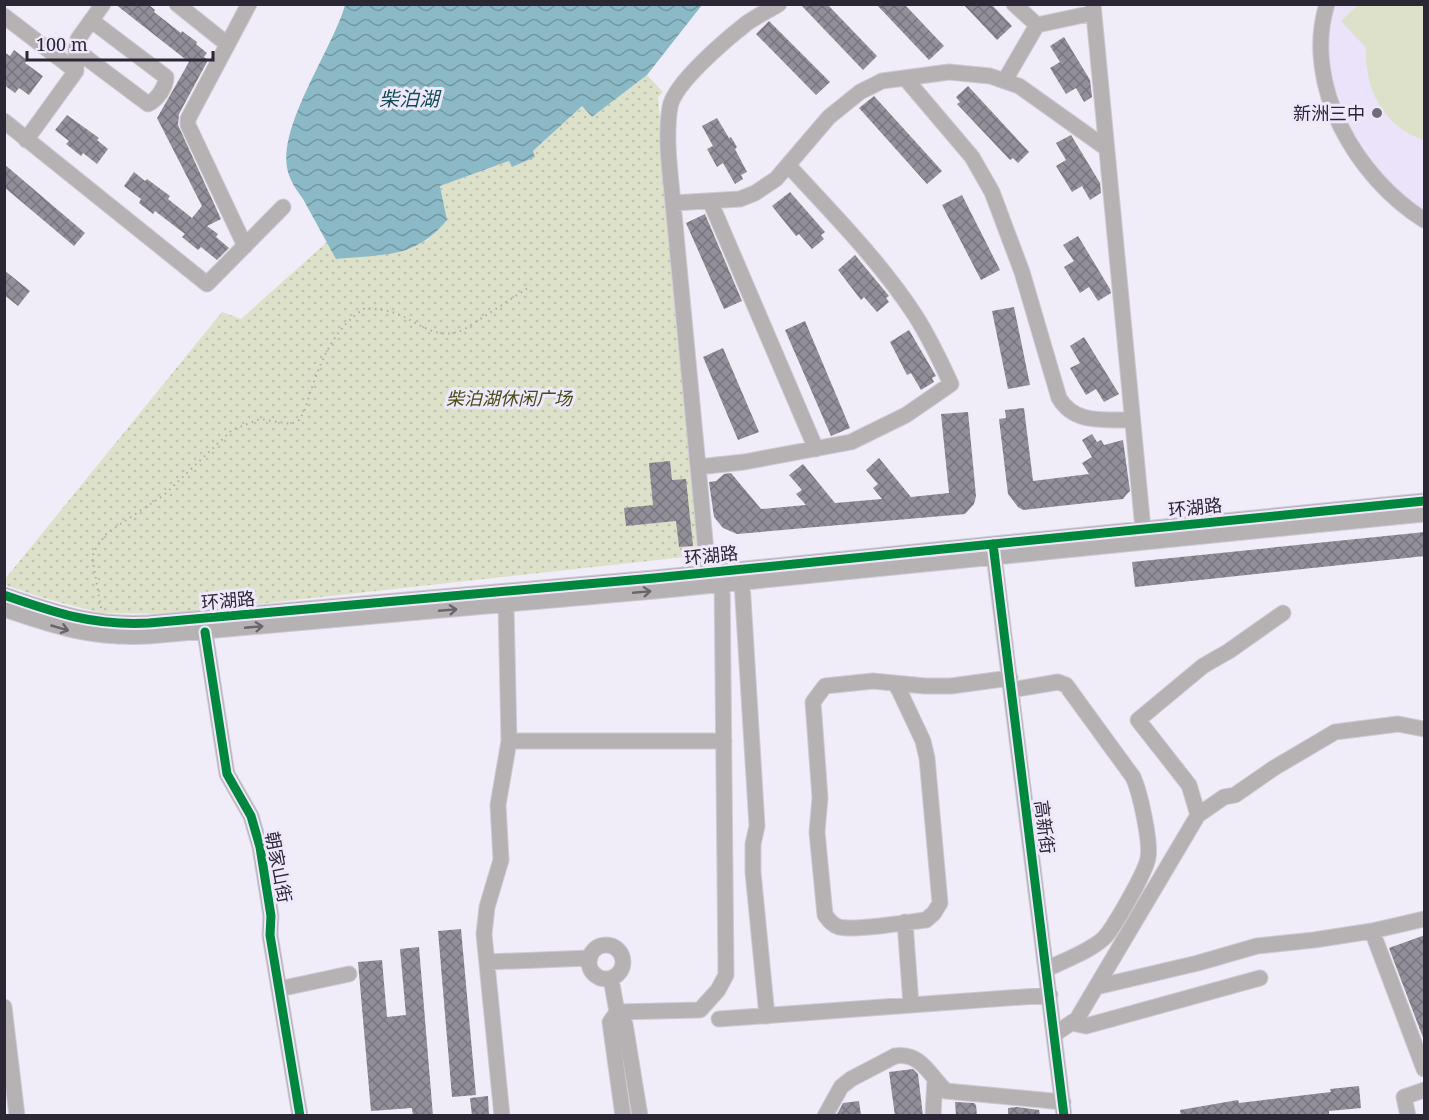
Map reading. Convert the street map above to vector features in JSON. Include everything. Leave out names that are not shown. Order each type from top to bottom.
[{"type":"street","points":[[26,140],[76,71],[78,39],[103,4]]},
{"type":"street","points":[[177,4],[196,11],[227,44]]},
{"type":"street","points":[[245,246],[188,125],[190,112],[249,4]]},
{"type":"street","points":[[617,1012],[700,1010],[718,990],[726,975],[724,741],[718,576],[698,467],[668,142],[670,104],[684,82],[703,62],[748,22],[779,4]]},
{"type":"street","points":[[1014,4],[1036,25]]},
{"type":"street","points":[[1327,4],[1320,32],[1321,65],[1329,96],[1341,126],[1348,140],[1374,174],[1403,204],[1425,220]]},
{"type":"street","points":[[1005,80],[1036,25],[1093,9],[1143,529]]},
{"type":"street","points":[[4,16],[76,71]]},
{"type":"street","points":[[76,50],[148,104],[153,102],[166,83],[166,77],[92,21]]},
{"type":"street","points":[[673,203],[740,199],[755,193],[776,179],[829,117],[849,99],[882,81],[905,78],[963,72],[1005,80],[1032,94],[1106,148]]},
{"type":"street","points":[[905,78],[972,157],[992,192],[1022,272],[1059,398],[1072,413],[1086,419],[1132,420]]},
{"type":"street","points":[[4,122],[207,284],[283,207]]},
{"type":"street","points":[[698,467],[744,462],[851,442],[924,405],[951,384],[931,342],[900,292],[863,247],[788,165]]},
{"type":"street","points":[[710,201],[816,449]]},
{"type":"street","name":"环湖路","points":[[4,609],[53,626],[93,635],[131,637],[205,632],[506,605],[718,576],[742,582],[1143,529],[1425,501]]},
{"type":"street","name":"环湖路","points":[[4,595],[57,614],[104,623],[148,623],[1425,514]]},
{"type":"street","name":"高新街","points":[[993,550],[1063,1109]]},
{"type":"street","points":[[742,582],[758,826],[753,844],[753,872],[767,1016]]},
{"type":"street","points":[[502,1116],[484,920],[501,860],[498,805],[508,741],[506,605]]},
{"type":"street","points":[[1198,815],[1189,785],[1138,720],[1203,666],[1229,651],[1283,613]]},
{"type":"street","name":"朝家山街","points":[[205,632],[227,774],[244,801],[260,847],[272,916],[270,935],[300,1116]]},
{"type":"street","points":[[894,683],[923,741],[927,758],[940,903],[926,920],[854,928],[839,927],[830,922],[825,915],[817,832],[820,798],[813,702],[815,696],[825,686],[873,681],[951,686],[1058,682],[1066,685],[1133,777],[1138,788],[1149,852],[1146,866],[1107,935],[1089,948],[1047,969]]},
{"type":"street","points":[[1055,1034],[1077,1019],[1198,815],[1224,797],[1234,795],[1335,732],[1398,724],[1425,729]]},
{"type":"street","points":[[508,741],[724,741]]},
{"type":"street","points":[[1096,987],[1257,946],[1372,931],[1425,919]]},
{"type":"street","points":[[905,922],[911,1005]]},
{"type":"street","points":[[1372,931],[1425,1069]]},
{"type":"street","points":[[604,945],[613,946],[620,952],[623,960],[622,970],[611,979],[601,978],[596,976],[590,968],[590,958],[595,949],[604,945]]},
{"type":"street","points":[[487,962],[590,958]]},
{"type":"street","points":[[279,989],[349,974]]},
{"type":"street","points":[[1072,1023],[1086,1026],[1260,978]]},
{"type":"street","points":[[611,979],[617,1012],[625,1024],[640,1116]]},
{"type":"street","points":[[719,1019],[1050,995]]},
{"type":"street","points":[[4,1007],[17,1116]]},
{"type":"street","points":[[617,1012],[610,1022],[623,1116]]},
{"type":"street","points":[[825,1116],[841,1087],[896,1056],[908,1056],[918,1060],[946,1091],[1063,1109]]},
{"type":"street","points":[[933,1116],[935,1080]]},
{"type":"street","points":[[1408,1116],[1404,1097],[1425,1090]]},
{"type":"path","points":[[104,623],[92,557],[101,540],[114,527],[164,495],[232,430],[260,419],[291,424],[299,420],[327,349],[342,327],[357,312],[365,308],[389,311],[432,332],[452,333],[465,329],[531,286]]},
{"type":"shaded area","name":"新洲三中","points":[[1319,4],[1424,5],[1424,227],[1391,199],[1318,83],[1311,48],[1314,21]]},
{"type":"green space","points":[[1358,5],[1424,5],[1424,140],[1398,126],[1379,104],[1373,92],[1366,63],[1366,48],[1341,21]]},
{"type":"green space","name":"柴泊湖休闲广场","points":[[647,75],[663,92],[658,97],[703,555],[169,614],[100,613],[5,585],[5,579],[222,312],[241,319],[327,242],[337,259],[428,240],[447,220],[440,186],[510,161],[535,156],[533,151],[582,106],[592,117]]},
{"type":"water","name":"柴泊湖","points":[[345,4],[702,5],[647,75],[592,117],[582,106],[533,151],[535,157],[512,167],[509,161],[440,186],[447,220],[423,242],[384,255],[336,259],[292,182],[286,157],[289,136],[306,90]]},
{"type":"building","points":[[115,4],[148,4],[155,10],[154,12],[197,42],[196,44],[207,53],[204,57],[208,60],[179,114],[178,125],[221,219],[207,226],[218,234],[216,237],[229,248],[217,260],[201,247],[198,250],[182,237],[185,234],[155,211],[153,214],[139,203],[141,199],[124,186],[134,172],[170,196],[168,199],[192,218],[202,206],[157,118],[189,62]]},
{"type":"building","points":[[800,4],[827,4],[877,56],[863,70]]},
{"type":"building","points":[[876,4],[904,4],[944,46],[929,60]]},
{"type":"building","points":[[963,4],[991,4],[1012,26],[997,40]]},
{"type":"building","points":[[769,21],[830,82],[816,95],[756,34]]},
{"type":"building","points":[[1064,37],[1090,80],[1092,97],[1084,102],[1076,88],[1066,94],[1050,68],[1060,62],[1050,46]]},
{"type":"building","points":[[14,50],[27,60],[25,63],[43,76],[29,95],[19,88],[15,93],[4,85],[4,52],[10,56]]},
{"type":"building","points":[[968,86],[1029,152],[1018,163],[1013,158],[1010,160],[957,104],[960,102],[956,97]]},
{"type":"building","points":[[874,96],[942,171],[927,184],[859,108]]},
{"type":"building","points":[[67,115],[99,138],[97,140],[108,149],[97,164],[83,153],[81,156],[66,144],[69,141],[55,130]]},
{"type":"building","points":[[717,118],[737,147],[735,149],[747,172],[741,175],[743,179],[735,184],[723,163],[717,167],[707,149],[713,146],[702,126]]},
{"type":"building","points":[[1071,135],[1100,183],[1101,193],[1090,200],[1082,186],[1072,192],[1056,166],[1066,160],[1056,143]]},
{"type":"building","points":[[4,164],[85,233],[74,246],[4,187]]},
{"type":"building","points":[[790,192],[825,232],[821,235],[824,239],[812,249],[799,234],[796,236],[772,206]]},
{"type":"building","points":[[962,195],[1000,270],[981,280],[942,205]]},
{"type":"building","points":[[705,214],[742,301],[724,309],[686,223]]},
{"type":"building","points":[[1078,236],[1110,289],[1111,293],[1098,301],[1089,287],[1080,293],[1064,267],[1074,261],[1063,245]]},
{"type":"building","points":[[855,255],[889,296],[886,298],[889,302],[877,312],[864,297],[861,300],[838,270]]},
{"type":"building","points":[[4,270],[30,291],[18,306],[4,295]]},
{"type":"building","points":[[1014,307],[1030,385],[1008,389],[992,311]]},
{"type":"building","points":[[805,321],[850,428],[831,436],[785,330]]},
{"type":"building","points":[[909,330],[936,376],[932,378],[934,382],[921,390],[911,373],[907,375],[890,342]]},
{"type":"building","points":[[1084,337],[1119,394],[1104,402],[1096,389],[1086,395],[1070,368],[1080,363],[1070,346]]},
{"type":"building","points":[[723,348],[759,432],[738,440],[703,357]]},
{"type":"building","points":[[1024,408],[1033,481],[1089,474],[1082,463],[1092,457],[1082,440],[1092,434],[1097,442],[1101,440],[1104,445],[1123,440],[1130,491],[1123,499],[1023,510],[1018,507],[1008,494],[999,419],[1006,418],[1005,410]]},
{"type":"building","points":[[968,412],[976,496],[974,504],[965,514],[737,534],[723,528],[714,517],[709,482],[731,473],[761,509],[806,505],[796,494],[802,490],[789,475],[803,464],[835,503],[882,499],[873,488],[878,484],[866,470],[879,458],[911,497],[949,493],[941,414]]},
{"type":"building","points":[[670,461],[672,480],[686,479],[693,546],[679,547],[676,521],[626,526],[624,508],[653,505],[649,463]]},
{"type":"building","points":[[1425,532],[1425,556],[1135,587],[1132,562]]},
{"type":"building","points":[[461,929],[476,1095],[452,1097],[438,931]]},
{"type":"building","points":[[1425,935],[1425,1043],[1389,948]]},
{"type":"building","points":[[419,947],[433,1116],[413,1116],[412,1108],[371,1111],[358,962],[382,960],[387,1017],[406,1015],[400,949]]},
{"type":"building","points":[[913,1069],[918,1074],[923,1116],[895,1116],[889,1072]]},
{"type":"building","points":[[1359,1086],[1361,1108],[1329,1111],[1329,1114],[1181,1116],[1180,1110],[1238,1100],[1239,1103],[1331,1092],[1330,1089]]},
{"type":"building","points":[[488,1096],[489,1116],[472,1116],[470,1098]]},
{"type":"building","points":[[859,1101],[861,1116],[836,1116],[843,1103]]},
{"type":"building","points":[[955,1102],[974,1103],[977,1116],[956,1116]]},
{"type":"building","points":[[1008,1108],[1039,1110],[1040,1116],[1008,1116]]},
{"type":"cycle path","points":[[4,595],[75,617],[110,622],[149,623],[654,578],[1424,501]]},
{"type":"cycle path","points":[[993,544],[1064,1116]]},
{"type":"cycle path","points":[[205,632],[227,774],[251,816],[260,847],[271,916],[270,935],[300,1116]]},
{"type":"place","name":"新洲三中","points":[[1377,113]]}]
